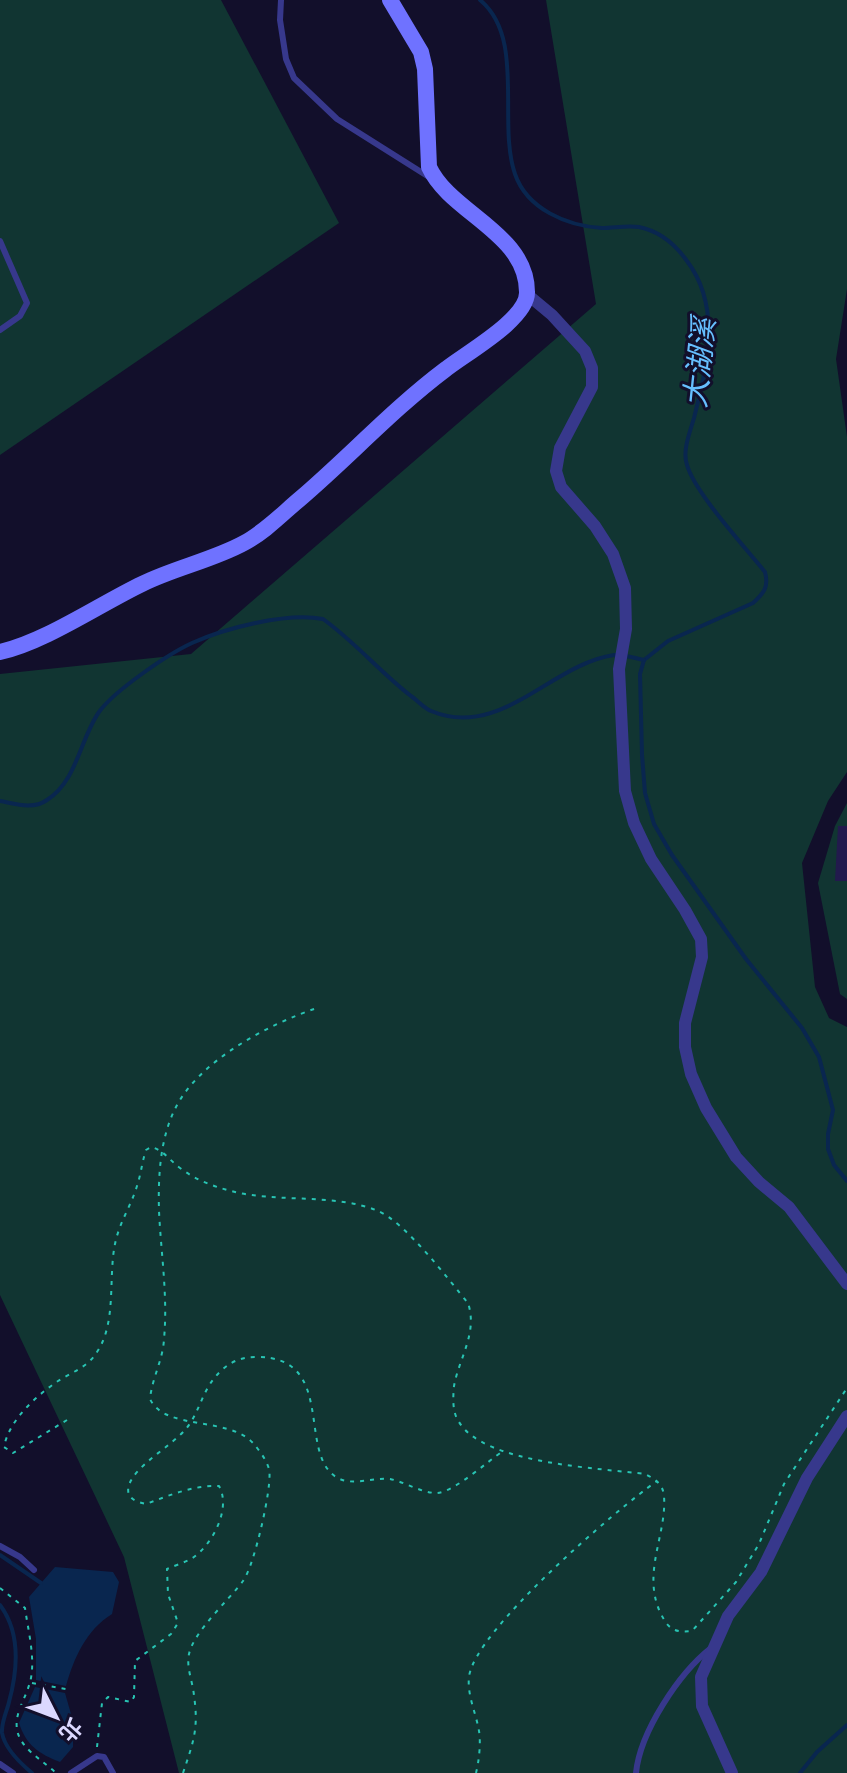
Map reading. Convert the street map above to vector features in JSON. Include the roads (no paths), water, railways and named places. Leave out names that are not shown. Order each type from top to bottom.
[{"type":"street","points":[[0,652],[86,614],[142,584],[243,543],[314,486],[409,399],[515,317],[525,304],[528,295],[526,281],[516,259],[501,238],[435,182],[426,151],[423,60],[390,0]]},
{"type":"street","points":[[528,295],[552,315],[585,351],[592,368],[592,387],[560,448],[556,471],[561,487],[595,526],[613,554],[625,588],[626,629],[620,664],[625,791],[634,823],[651,859],[701,939],[702,957],[685,1023],[685,1047],[691,1074],[706,1108],[736,1157],[759,1182],[789,1207],[847,1284]]},
{"type":"street","points":[[732,1773],[702,1706],[701,1677],[728,1616],[761,1572],[807,1478],[847,1416]]},
{"type":"lane","points":[[281,0],[280,20],[286,59],[294,78],[310,97],[337,119],[435,182]]},
{"type":"lane","points":[[0,241],[27,303],[20,316],[0,330]]},
{"type":"lane","points":[[0,1546],[20,1557],[34,1570]]},
{"type":"lane","points":[[636,1773],[641,1752],[659,1714],[682,1676],[694,1661],[713,1646]]},
{"type":"lane","points":[[71,1773],[97,1756],[108,1761],[113,1773]]},
{"type":"lane","points":[[0,1764],[13,1773]]},
{"type":"water","points":[[55,1567],[113,1572],[119,1582],[112,1614],[95,1628],[82,1646],[66,1686],[36,1680],[36,1639],[29,1597]]},
{"type":"water","points":[[35,1687],[65,1693],[73,1721],[73,1747],[60,1762],[34,1748],[19,1723]]},
{"type":"waterway","name":"大湖溪","points":[[480,0],[494,16],[502,36],[507,58],[510,153],[515,174],[529,197],[550,213],[575,224],[602,228],[639,227],[660,235],[687,261],[705,298],[707,358],[687,442],[687,465],[710,505],[765,572],[766,586],[753,603],[668,641],[644,660]]},
{"type":"waterway","points":[[0,801],[30,806],[47,800],[65,782],[99,712],[116,694],[182,648],[222,632],[257,623],[308,617],[323,619],[426,708],[456,717],[480,716],[503,708],[591,661],[614,655],[644,660]]},
{"type":"waterway","points":[[644,660],[640,674],[642,755],[645,793],[654,824],[672,855],[746,959],[802,1028],[819,1057],[833,1110],[828,1149],[834,1165],[847,1181]]},
{"type":"waterway","points":[[0,1555],[41,1583]]},
{"type":"waterway","points":[[0,1605],[12,1627],[16,1652],[2,1733],[10,1750],[32,1773]]},
{"type":"waterway","points":[[800,1773],[817,1752],[847,1725]]}]
